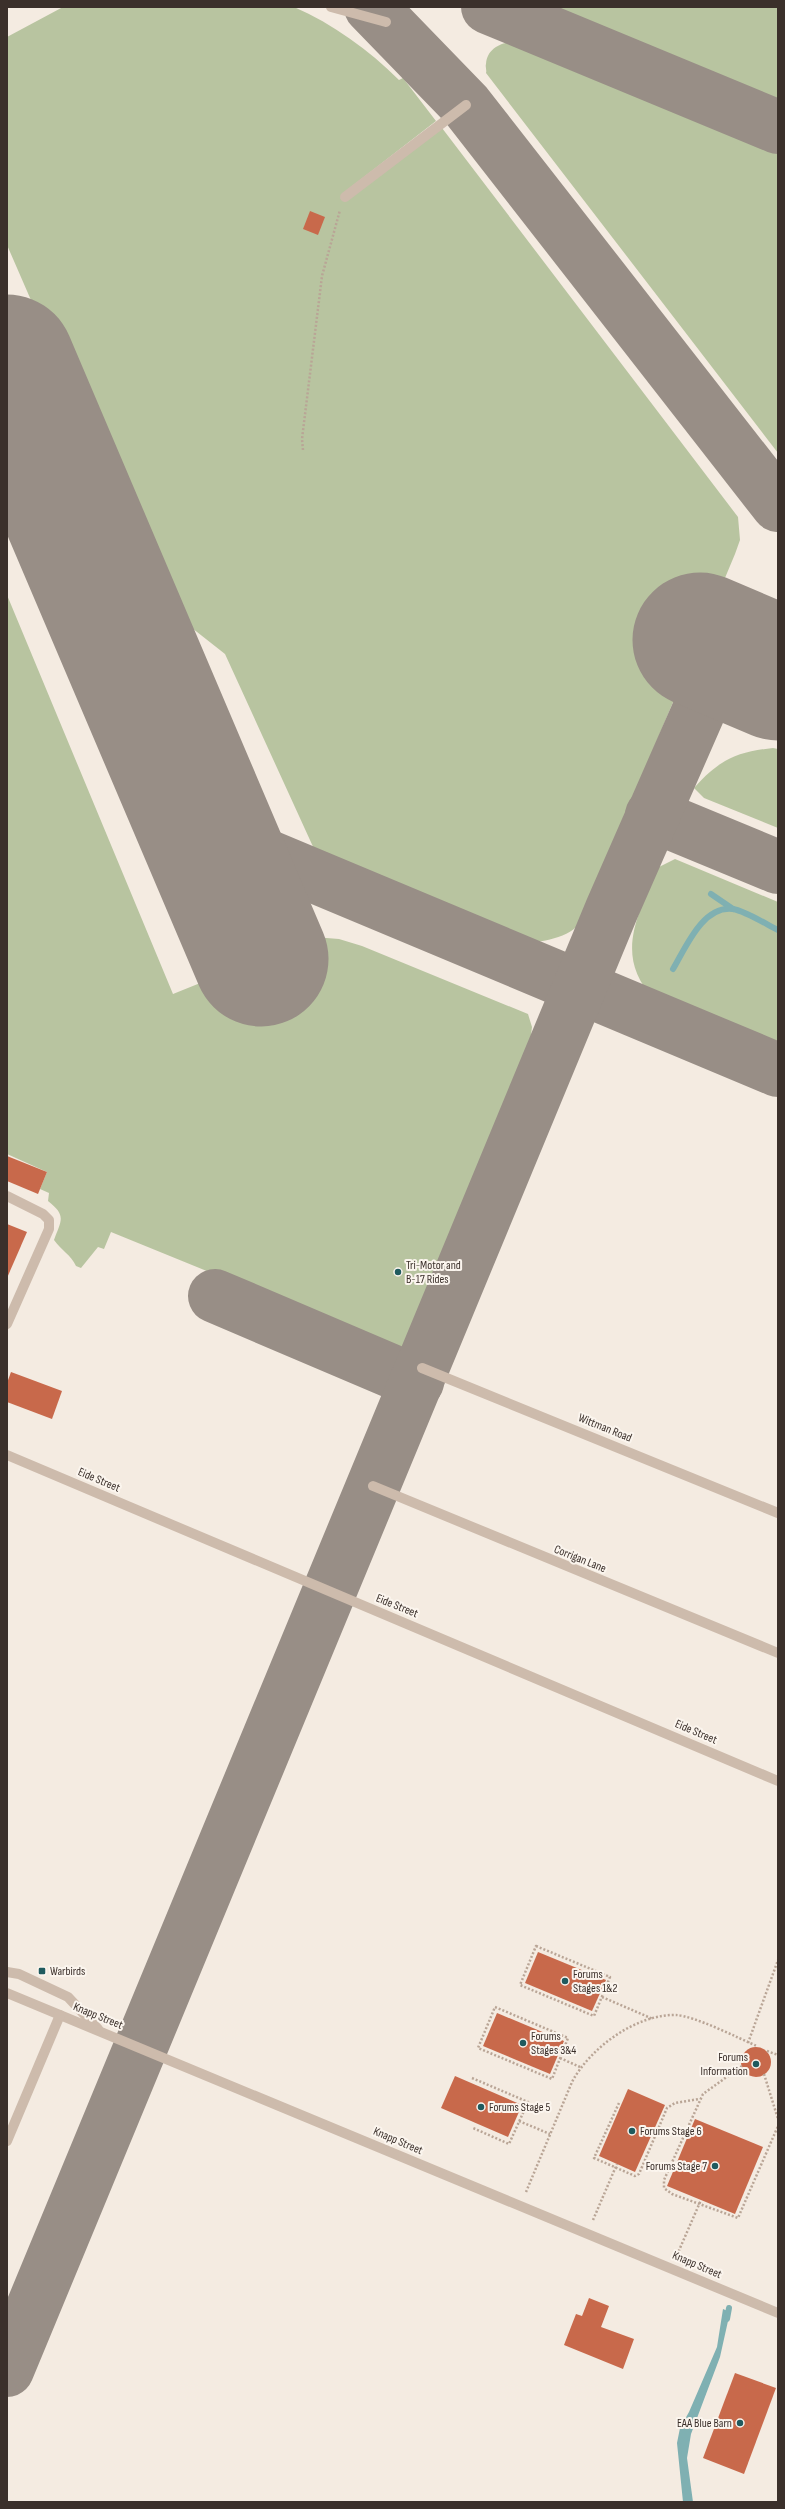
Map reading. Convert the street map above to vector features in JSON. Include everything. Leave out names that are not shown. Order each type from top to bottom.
[{"type":"lane","points":[[331,7],[386,22]]},
{"type":"lane","points":[[345,197],[466,105]]},
{"type":"lane","points":[[7,1196],[46,1217],[49,1230],[7,1324]]},
{"type":"lane","name":"Wittman Road","points":[[422,1368],[778,1513]]},
{"type":"lane","name":"Eide Street","points":[[7,1455],[778,1780]]},
{"type":"lane","name":"Corrigan Lane","points":[[373,1486],[778,1653]]},
{"type":"lane","points":[[7,1972],[19,1974],[68,1997],[99,2031]]},
{"type":"lane","name":"Knapp Street","points":[[7,1993],[778,2313]]},
{"type":"lane","points":[[7,2141],[60,2015]]},
{"type":"path","points":[[304,450],[302,439],[322,276],[345,197]]},
{"type":"path","points":[[536,1946],[610,1976],[602,1997],[594,2016],[520,1986],[536,1946]]},
{"type":"path","points":[[748,2043],[778,1960]]},
{"type":"path","points":[[602,1997],[654,2019]]},
{"type":"path","points":[[495,2008],[568,2038],[560,2058],[552,2079],[478,2048],[495,2008]]},
{"type":"path","points":[[520,2206],[580,2067],[608,2041],[654,2019],[677,2015],[688,2018],[756,2046]]},
{"type":"path","points":[[767,2051],[778,2055]]},
{"type":"path","points":[[560,2058],[580,2067]]},
{"type":"path","points":[[742,2066],[703,2094],[700,2098],[664,2180],[664,2188],[699,2204],[738,2218],[778,2126]]},
{"type":"path","points":[[764,2074],[778,2119]]},
{"type":"path","points":[[472,2078],[528,2102],[509,2144],[473,2128]]},
{"type":"path","points":[[619,2103],[594,2158],[635,2176],[639,2174],[667,2108],[675,2103],[700,2098]]},
{"type":"path","points":[[519,2121],[550,2135]]},
{"type":"path","points":[[587,2233],[617,2164]]},
{"type":"path","points":[[671,2268],[701,2200]]},
{"type":"green space","points":[[63,7],[294,7],[323,21],[363,48],[399,80],[403,78],[436,121],[342,194],[442,128],[738,517],[740,540],[735,554],[586,910],[579,924],[566,934],[550,940],[517,943],[343,871],[327,862],[315,851],[225,654],[164,606],[7,245],[7,37]]},
{"type":"green space","points":[[553,7],[778,7],[778,100]]},
{"type":"green space","points":[[510,42],[778,152],[778,453],[486,73],[487,59],[491,51],[501,44]]},
{"type":"green space","points":[[7,595],[173,994],[314,937],[339,939],[362,946],[528,1014],[532,1027],[530,1043],[511,1104],[408,1353],[111,1232],[104,1249],[98,1247],[81,1268],[76,1266],[54,1240],[61,1219],[58,1211],[48,1201],[49,1193],[40,1189],[47,1172],[7,1154]]},
{"type":"green space","points":[[773,748],[778,749],[778,828],[704,798],[694,788],[712,770],[729,759],[749,752]]},
{"type":"green space","points":[[675,859],[778,902],[778,1052],[655,1000],[642,984],[635,968],[632,952],[633,936],[637,920],[657,868]]},
{"type":"water","points":[[723,2309],[730,2312],[720,2357],[691,2434],[687,2458],[693,2502],[683,2502],[677,2443],[680,2428],[689,2412],[717,2347]]},
{"type":"building","points":[[310,211],[325,217],[318,235],[303,229]]},
{"type":"building","points":[[7,1156],[47,1172],[38,1194],[7,1181]]},
{"type":"building","points":[[7,1224],[27,1232],[7,1278]]},
{"type":"building","points":[[11,1372],[62,1391],[52,1419],[7,1402],[7,1383]]},
{"type":"building","name":"Forums Stages 1&2","points":[[538,1952],[606,1980],[592,2011],[525,1983]]},
{"type":"building","name":"Forums Stages 3&4","points":[[497,2013],[564,2041],[550,2074],[483,2046]]},
{"type":"building","name":"Forums Information","points":[[756,2047],[767,2051],[771,2062],[767,2073],[756,2077],[745,2073],[741,2062],[745,2051]]},
{"type":"building","name":"Forums Stage 5","points":[[455,2076],[522,2105],[508,2137],[441,2108]]},
{"type":"building","name":"Forums Stage 6","points":[[628,2089],[665,2105],[635,2172],[599,2156]]},
{"type":"building","name":"Forums Stage 7","points":[[695,2119],[763,2147],[735,2214],[667,2186]]},
{"type":"building","points":[[589,2298],[609,2306],[601,2327],[634,2339],[623,2369],[564,2345],[576,2314],[582,2316]]},
{"type":"building","name":"EAA Blue Barn","points":[[735,2373],[776,2388],[744,2474],[703,2458]]},
{"type":"waterway","points":[[711,894],[733,909]]},
{"type":"waterway","points":[[673,969],[690,939],[704,920],[722,910],[738,910],[778,930]]},
{"type":"waterway","points":[[727,2319],[729,2308]]},
{"type":"taxiway","points":[[371,7],[466,105],[778,505]]},
{"type":"taxiway","points":[[488,7],[778,127]]},
{"type":"taxiway","points":[[7,2370],[612,909],[725,651]]},
{"type":"taxiway","points":[[192,795],[211,825],[226,839],[778,1070]]},
{"type":"taxiway","points":[[652,815],[778,867]]},
{"type":"taxiway","points":[[215,1296],[417,1382]]},
{"type":"runway","points":[[7,362],[261,959]]},
{"type":"runway","points":[[700,640],[778,673]]},
{"type":"place","name":"Tri-Motor and B-17 Rides","points":[[398,1272]]},
{"type":"place","name":"Warbirds","points":[[42,1971]]},
{"type":"place","name":"Forums Stages 1&2","points":[[565,1981]]},
{"type":"place","name":"Forums Stages 3&4","points":[[523,2043]]},
{"type":"place","name":"Forums Information","points":[[756,2064]]},
{"type":"place","name":"Forums Stage 5","points":[[481,2107]]},
{"type":"place","name":"Forums Stage 6","points":[[632,2131]]},
{"type":"place","name":"Forums Stage 7","points":[[715,2166]]},
{"type":"place","name":"EAA Blue Barn","points":[[740,2423]]}]
